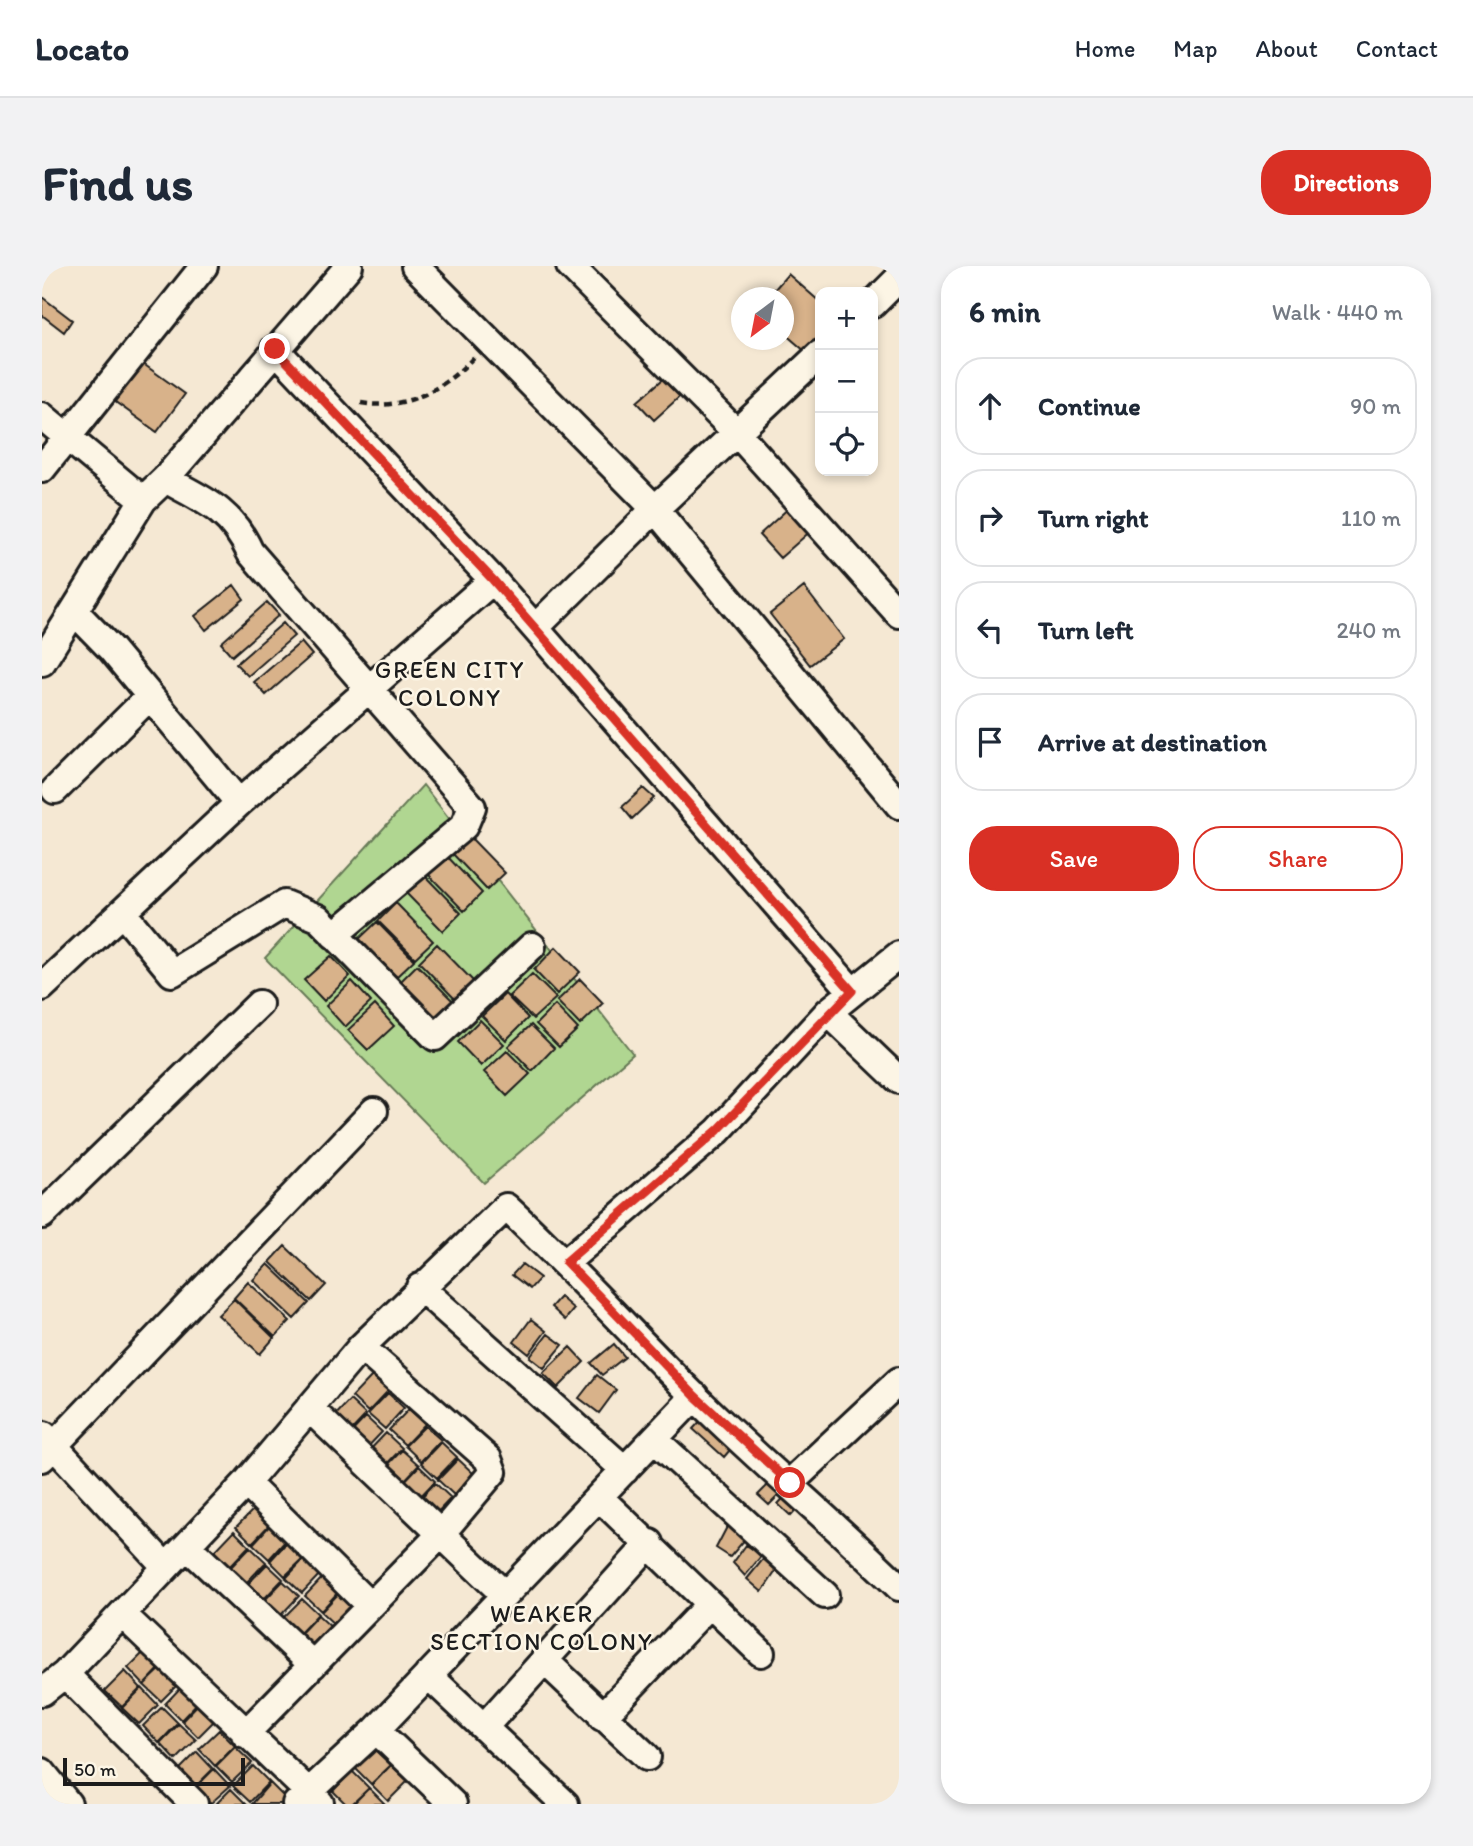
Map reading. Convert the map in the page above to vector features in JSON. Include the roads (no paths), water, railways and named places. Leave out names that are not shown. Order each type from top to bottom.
[{"type":"street","points":[[42,469],[204,266]]},
{"type":"street","points":[[42,662],[143,500],[165,479],[349,266]]},
{"type":"street","points":[[415,266],[655,509],[899,804]]},
{"type":"street","points":[[570,266],[738,433],[899,614]]},
{"type":"street","points":[[878,299],[899,278]]},
{"type":"street","points":[[275,349],[493,580],[852,991]]},
{"type":"street","points":[[535,628],[655,509],[815,359]]},
{"type":"street","points":[[42,416],[143,500]]},
{"type":"street","points":[[165,479],[211,503],[231,518],[250,552],[471,807],[464,826],[334,934]]},
{"type":"street","points":[[42,988],[239,803],[493,580]]},
{"type":"street","points":[[75,611],[239,803]]},
{"type":"street","points":[[55,790],[149,697]]},
{"type":"street","points":[[122,912],[172,973],[284,904],[318,918],[435,1037],[532,946]]},
{"type":"street","points":[[566,1262],[718,1130],[828,1012],[899,955]]},
{"type":"street","points":[[42,1215],[259,1004]]},
{"type":"street","points":[[828,1012],[899,1080]]},
{"type":"street","points":[[166,1567],[46,1446],[374,1111]]},
{"type":"street","points":[[194,1804],[49,1683],[122,1614],[246,1483],[361,1347],[420,1287],[506,1207],[566,1262],[695,1396],[899,1587]]},
{"type":"street","points":[[420,1287],[625,1470]]},
{"type":"street","points":[[245,1734],[440,1535],[490,1479],[492,1465],[361,1347]]},
{"type":"street","points":[[790,1483],[899,1381]]},
{"type":"street","points":[[122,1614],[309,1800],[695,1396]]},
{"type":"street","points":[[309,1408],[505,1595]]},
{"type":"street","points":[[654,1439],[825,1595]]},
{"type":"street","points":[[246,1483],[370,1606]]},
{"type":"street","points":[[599,1497],[650,1543],[709,1605],[761,1653]]},
{"type":"street","points":[[485,1726],[650,1543]]},
{"type":"street","points":[[187,1546],[313,1665]]},
{"type":"street","points":[[602,1717],[709,1605]]},
{"type":"street","points":[[544,1660],[647,1757]]},
{"type":"street","points":[[428,1675],[565,1804]]},
{"type":"street","points":[[376,1730],[453,1804]]},
{"type":"district","name":"GREEN CITY COLONY","points":[[450,683]]},
{"type":"district","name":"WEAKER SECTION COLONY","points":[[542,1627]]}]
